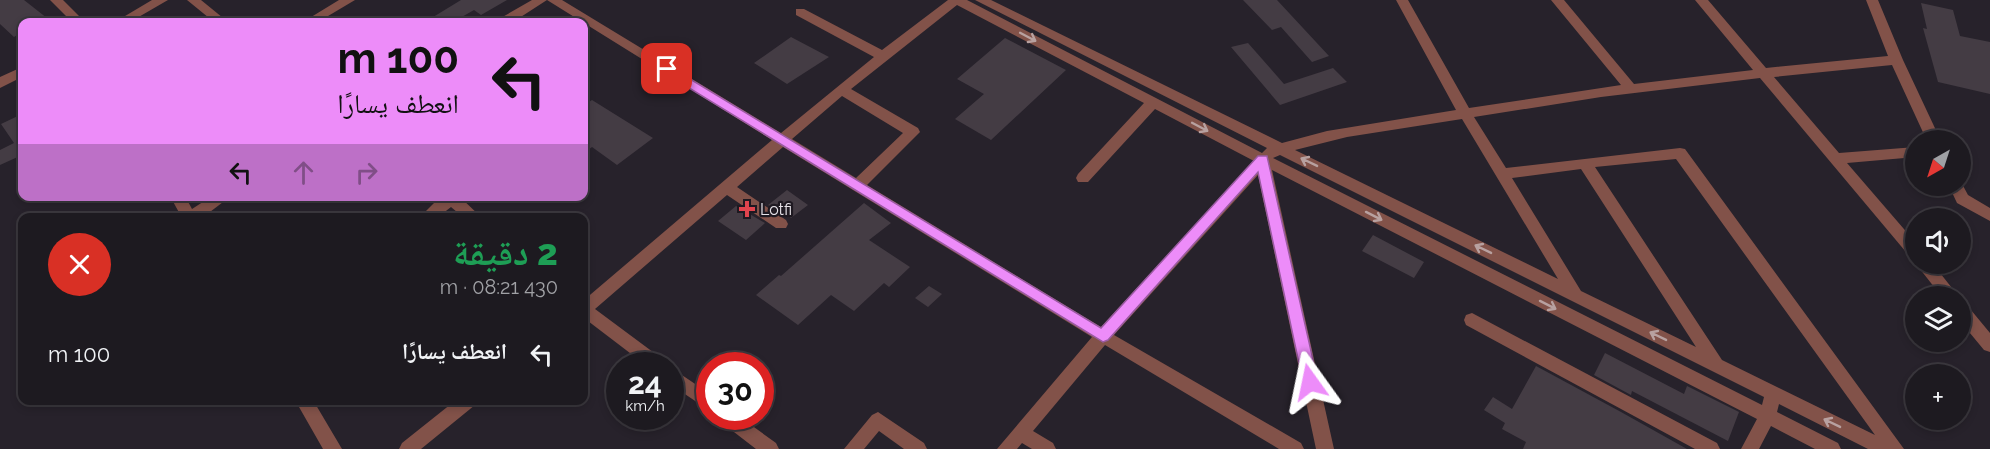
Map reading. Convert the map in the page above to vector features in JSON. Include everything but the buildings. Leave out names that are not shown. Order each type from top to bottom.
[{"type":"street","points":[[56,0],[75,18]]},
{"type":"street","points":[[128,18],[162,0]]},
{"type":"street","points":[[193,0],[217,18]]},
{"type":"street","points":[[316,18],[349,0]]},
{"type":"street","points":[[511,18],[541,0]]},
{"type":"street","points":[[553,0],[583,18]]},
{"type":"street","points":[[588,306],[841,89],[957,0],[1262,159],[1832,449]]},
{"type":"street","points":[[981,0],[1885,449]]},
{"type":"street","points":[[1402,0],[1465,113],[1575,294]]},
{"type":"street","points":[[1557,0],[1632,90]]},
{"type":"street","points":[[1701,0],[1905,241]]},
{"type":"street","points":[[1872,0],[1896,60],[1929,130]]},
{"type":"street","points":[[800,12],[884,57]]},
{"type":"street","points":[[588,21],[1103,336],[1295,449]]},
{"type":"street","points":[[1006,449],[1103,336],[1262,159],[1281,148],[1465,113],[1762,73],[1896,60]]},
{"type":"street","points":[[0,83],[18,74]]},
{"type":"street","points":[[841,89],[913,132],[857,186]]},
{"type":"street","points":[[1083,178],[1153,102]]},
{"type":"street","points":[[1502,174],[1680,153],[1895,449]]},
{"type":"street","points":[[1835,159],[1905,153]]},
{"type":"street","points":[[1262,159],[1325,449]]},
{"type":"street","points":[[1585,163],[1716,365]]},
{"type":"street","points":[[725,186],[781,224]]},
{"type":"street","points":[[1961,196],[1990,215]]},
{"type":"street","points":[[198,213],[216,201]]},
{"type":"street","points":[[432,213],[446,201]]},
{"type":"street","points":[[454,201],[469,213]]},
{"type":"street","points":[[1932,274],[1942,286]]},
{"type":"street","points":[[588,312],[641,352]]},
{"type":"street","points":[[1472,320],[1712,449]]},
{"type":"street","points":[[1971,322],[1990,345]]},
{"type":"street","points":[[1750,449],[1767,416],[1773,394]]},
{"type":"street","points":[[308,405],[333,449]]},
{"type":"street","points":[[408,449],[463,405]]},
{"type":"street","points":[[853,449],[879,420],[918,449]]},
{"type":"street","points":[[744,430],[770,449]]},
{"type":"street","points":[[1020,432],[1047,449]]},
{"type":"place","name":"Lotfi","points":[[747,209]]},
{"type":"route","points":[[667,69],[1103,336],[1262,159],[1310,382]]}]
